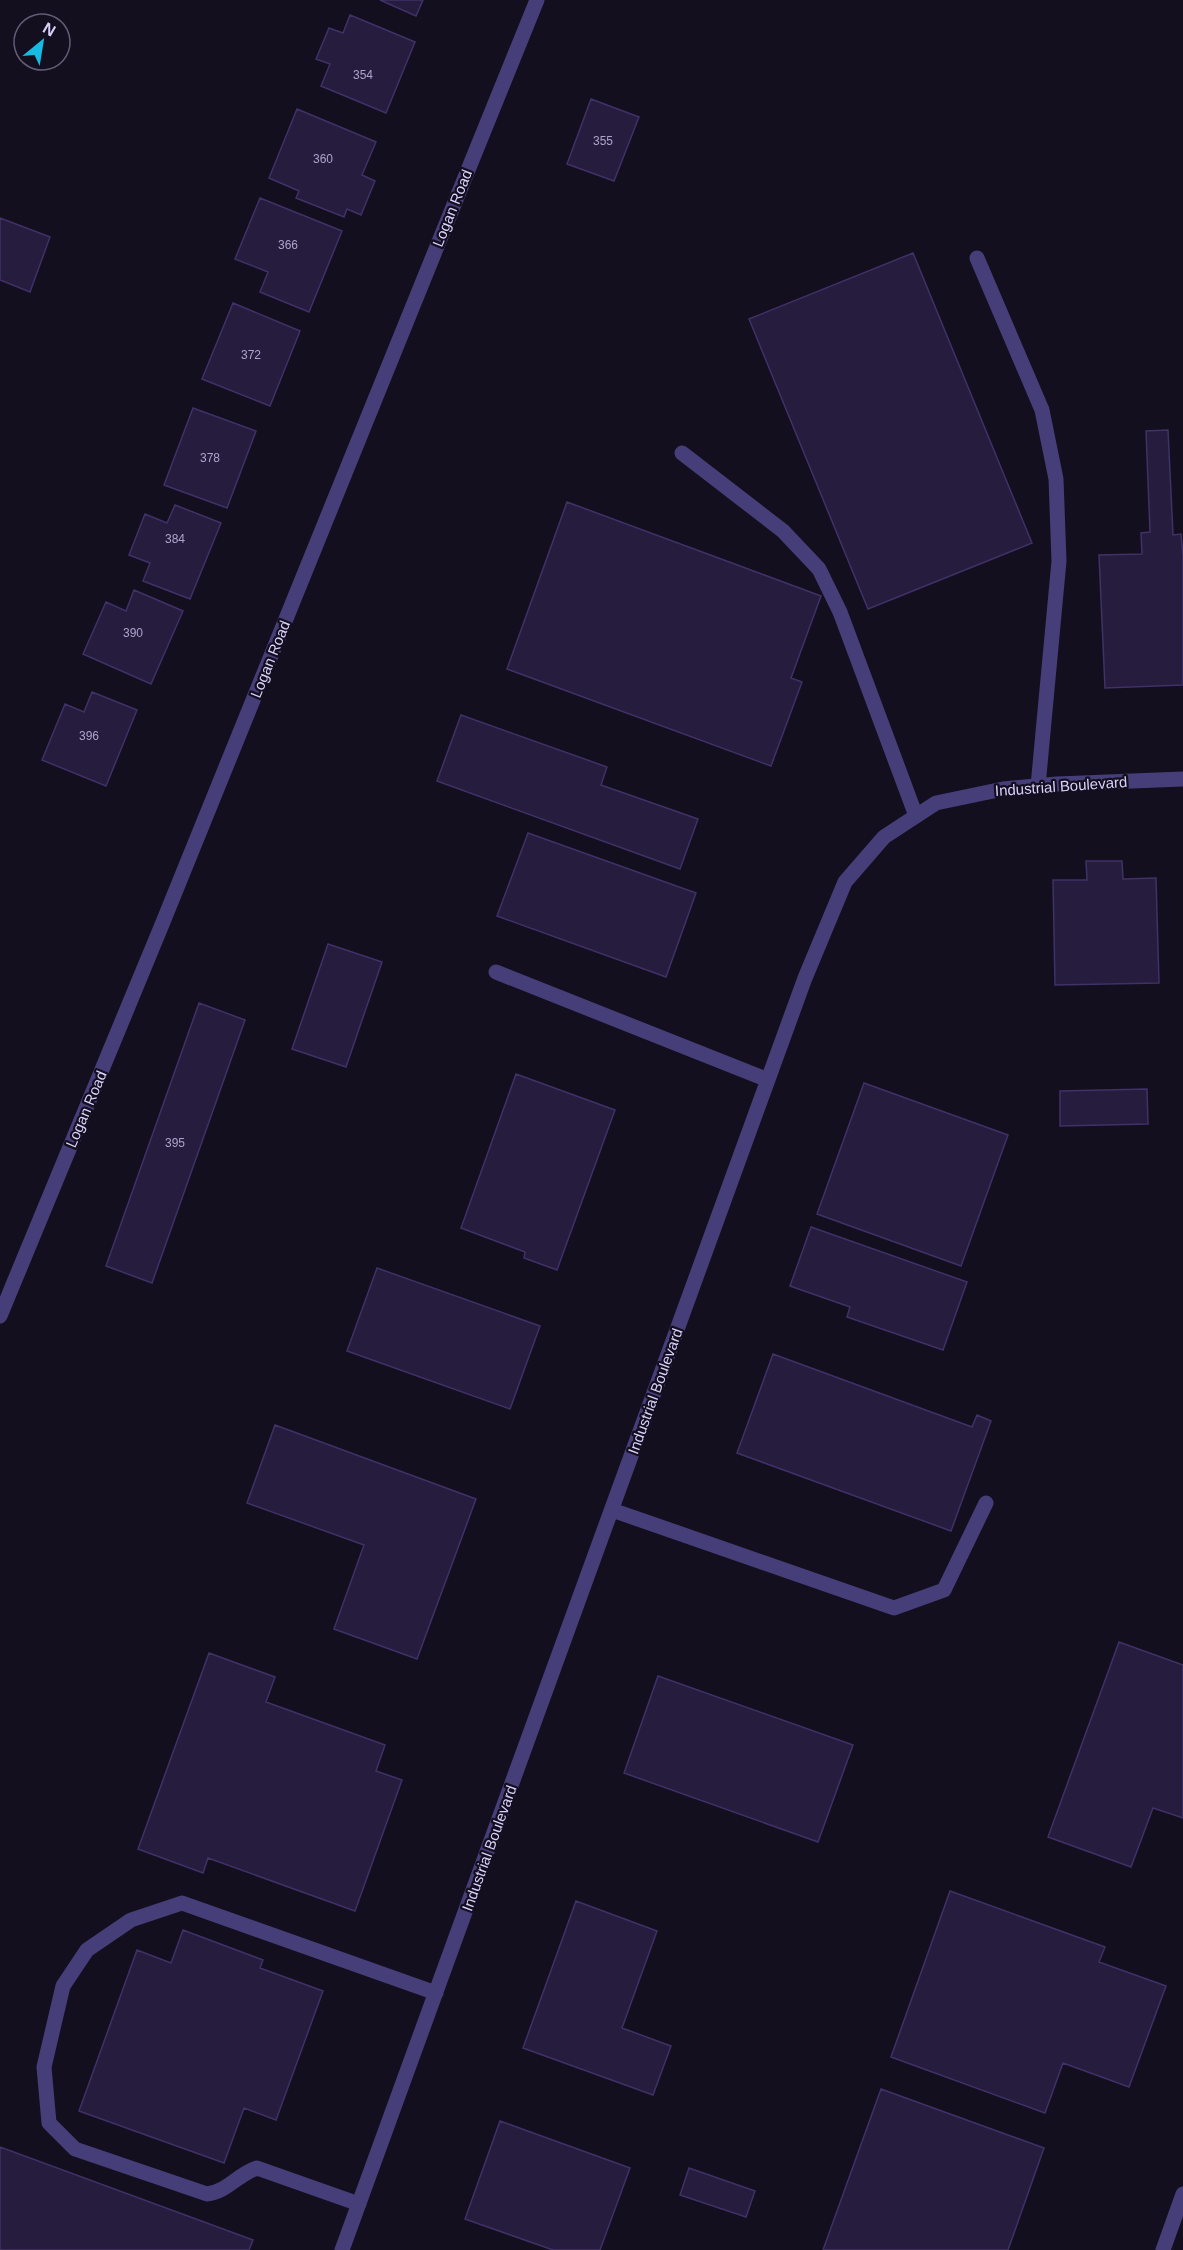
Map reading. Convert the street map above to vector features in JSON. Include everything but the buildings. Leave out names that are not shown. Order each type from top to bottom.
[{"type":"street","name":"Logan Road","points":[[0,1316],[175,894],[537,0]]},
{"type":"street","points":[[977,258],[1042,410],[1056,479],[1059,561],[1038,786]]},
{"type":"street","points":[[682,453],[783,531],[819,569],[840,612],[916,816]]},
{"type":"street","name":"Industrial Boulevard","points":[[342,2250],[805,978],[845,882],[884,837],[936,803],[1003,789],[1183,779]]},
{"type":"street","points":[[496,972],[768,1080]]},
{"type":"street","points":[[612,1510],[894,1608],[944,1590],[986,1503]]},
{"type":"street","points":[[359,2204],[257,2168],[246,2172],[218,2193],[207,2194],[75,2149],[49,2123],[44,2067],[63,1986],[87,1950],[131,1920],[182,1903],[436,1993]]},
{"type":"street","points":[[1168,2249],[1183,2194]]}]
